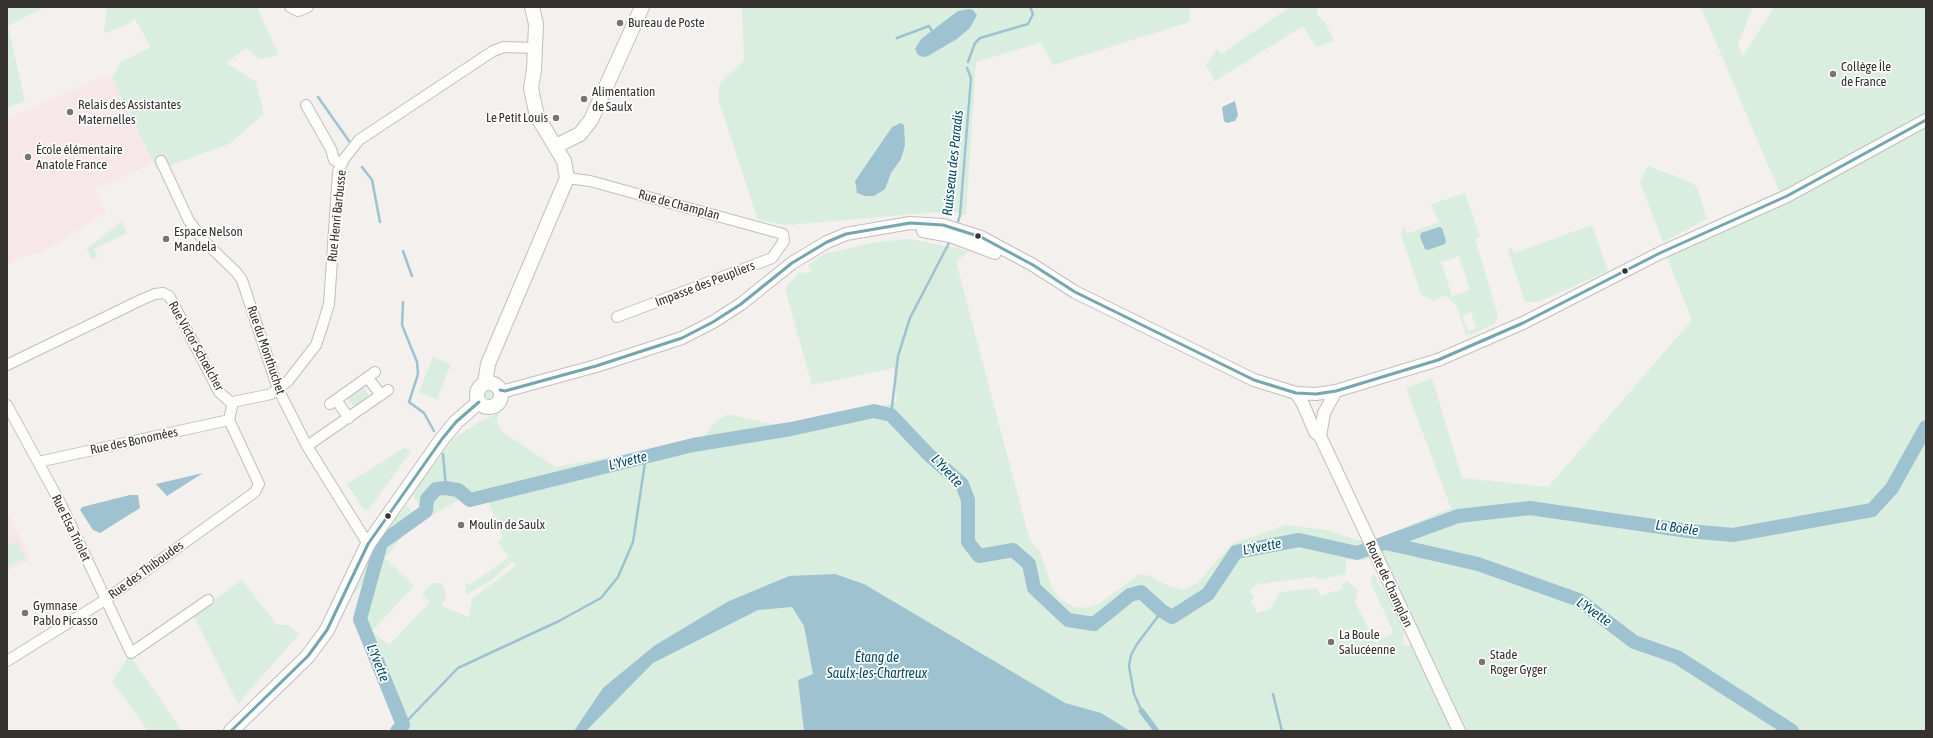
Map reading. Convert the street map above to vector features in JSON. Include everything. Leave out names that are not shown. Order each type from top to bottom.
[{"type":"main road","points":[[485,383],[495,385],[500,390],[499,402],[493,406],[485,407],[479,402],[477,391],[485,383],[488,364],[567,178],[564,162],[537,116],[531,88],[536,48],[536,24],[532,7]]},
{"type":"main road","points":[[556,146],[580,134],[591,120],[642,7]]},
{"type":"main road","points":[[231,731],[308,656],[327,630],[368,544],[442,439],[456,422],[479,402]]},
{"type":"street","points":[[290,7],[298,11],[308,7]]},
{"type":"street","name":"Rue Henri Barbusse","points":[[278,389],[288,381],[316,345],[329,304],[338,172],[359,140],[493,51],[504,47],[536,48]]},
{"type":"street","points":[[306,105],[331,149],[334,160],[342,164]]},
{"type":"street","points":[[500,390],[505,391],[589,368],[682,338],[713,322],[741,304],[812,249],[846,234],[869,229],[903,228],[981,237],[1052,276],[1075,292],[1254,380],[1296,393],[1308,394],[1336,391],[1438,360],[1524,323],[1660,253],[1787,196],[1926,120]]},
{"type":"street","name":"Rue du Monthuchet","points":[[161,161],[189,221],[206,243],[236,272],[242,280],[278,389],[307,446],[368,544]]},
{"type":"street","name":"Rue de Champlan","points":[[567,178],[590,181],[783,234],[784,241]]},
{"type":"street","name":"Impasse des Peupliers","points":[[617,317],[772,258],[784,241]]},
{"type":"street","name":"Rue Victor Schœlcher","points":[[7,365],[143,299],[155,294],[163,293],[169,296],[172,301],[219,392],[229,401],[233,402],[271,394],[278,389]]},
{"type":"street","points":[[307,446],[385,393],[372,375],[333,402],[348,418]]},
{"type":"street","points":[[1320,436],[1324,413],[1336,391]]},
{"type":"street","name":"Route de Champlan","points":[[1296,393],[1304,404],[1315,432],[1320,436],[1459,731]]},
{"type":"street","points":[[229,420],[233,402]]},
{"type":"street","name":"Rue Elsa Triolet","points":[[7,405],[62,506],[130,653],[208,600]]},
{"type":"street","name":"Rue des Bonomées","points":[[38,462],[229,420]]},
{"type":"street","name":"Rue des Thiboudes","points":[[7,661],[105,600],[255,492],[259,484],[229,420]]},
{"type":"shaded area","name":"École élémentaire Anatole France","points":[[106,75],[108,78],[112,78],[152,163],[95,190],[106,212],[42,253],[22,257],[7,265],[7,119]]},
{"type":"shaded area","points":[[7,509],[31,559],[7,570]]},
{"type":"green space","points":[[7,7],[43,8],[8,26],[25,101],[7,108]]},
{"type":"green space","points":[[107,7],[257,7],[279,55],[259,59],[246,48],[226,63],[256,82],[264,114],[229,144],[157,170],[112,78],[121,62],[151,47],[135,19],[125,26],[104,33]]},
{"type":"green space","points":[[742,7],[1190,7],[1189,22],[1053,65],[1041,42],[976,62],[966,215],[951,211],[786,225],[758,220],[718,99],[720,83],[744,61]],"holes":[[[977,15],[970,28],[957,39],[928,56],[919,55],[921,39],[930,33]],[[901,123],[904,125],[904,147],[901,159],[891,173],[855,181],[892,127]]]},
{"type":"green space","points":[[1290,7],[1316,7],[1318,16],[1325,22],[1334,41],[1316,47],[1303,26],[1215,81],[1206,65],[1217,49],[1221,54]]},
{"type":"green space","points":[[1701,7],[1753,7],[1738,44],[1743,56],[1774,7],[1926,7],[1926,731],[1464,731],[1374,540],[1451,508],[1406,388],[1432,378],[1462,478],[1548,487],[1692,320],[1662,245],[1779,191]]},
{"type":"green space","points":[[1648,166],[1690,182],[1697,187],[1707,219],[1663,242],[1640,182]]},
{"type":"green space","points":[[1465,193],[1480,236],[1475,239],[1498,316],[1495,323],[1470,335],[1466,334],[1456,305],[1445,295],[1434,301],[1421,294],[1401,234],[1404,227],[1407,234],[1439,222],[1431,204]],"holes":[[[1459,256],[1470,290],[1452,296],[1441,262]],[[1471,312],[1476,328],[1468,331],[1462,316]]]},
{"type":"green space","points":[[122,221],[127,233],[94,249],[98,257],[92,260],[87,249]]},
{"type":"green space","points":[[1592,225],[1608,271],[1538,302],[1525,302],[1508,250],[1512,247],[1514,253]]},
{"type":"green space","points":[[909,239],[969,251],[956,262],[1030,541],[1040,551],[1052,587],[1059,598],[1073,607],[1085,608],[1099,604],[1139,574],[1151,576],[1164,584],[1183,590],[1197,583],[1232,544],[1286,525],[1327,530],[1364,542],[1371,558],[1365,560],[1346,559],[1346,574],[1319,580],[1316,577],[1258,584],[1249,591],[1254,596],[1251,603],[1255,606],[1256,613],[1270,609],[1280,592],[1317,588],[1320,596],[1343,589],[1341,584],[1348,581],[1358,591],[1355,602],[1376,644],[1375,647],[1381,638],[1390,635],[1393,631],[1370,581],[1373,575],[1376,576],[1378,584],[1386,592],[1404,629],[1403,644],[1408,646],[1411,644],[1414,648],[1454,731],[392,731],[399,725],[380,683],[362,631],[362,585],[352,596],[377,542],[397,513],[400,514],[406,505],[421,521],[406,532],[385,558],[414,586],[372,631],[389,645],[430,602],[422,594],[433,583],[442,583],[447,596],[441,606],[469,617],[472,599],[517,565],[512,562],[493,579],[466,595],[466,582],[470,585],[509,557],[498,542],[503,538],[485,493],[461,499],[427,518],[412,494],[454,438],[481,421],[499,413],[497,423],[503,432],[555,467],[686,444],[704,436],[716,421],[728,414],[784,427],[818,423],[897,402],[894,368],[812,385],[787,296],[786,287],[799,273],[811,272],[808,265],[825,254],[876,242]]},
{"type":"green space","points":[[433,357],[451,364],[437,399],[419,392]]},
{"type":"green space","points":[[362,386],[369,396],[354,407],[347,397]]},
{"type":"green space","points":[[490,387],[496,389],[498,395],[496,401],[490,403],[484,401],[482,395],[484,389]]},
{"type":"green space","points":[[404,448],[409,450],[410,453],[369,509],[364,510],[347,484]]},
{"type":"green space","points":[[17,541],[26,558],[7,567],[7,546]]},
{"type":"green space","points":[[242,580],[277,625],[288,625],[299,634],[238,704],[193,614]]},
{"type":"green space","points":[[131,657],[182,731],[148,731],[112,681],[127,659]]},
{"type":"water","points":[[969,9],[973,10],[977,15],[970,28],[957,39],[928,56],[923,57],[918,55],[915,49],[921,39],[958,11]]},
{"type":"water","points":[[1235,101],[1238,115],[1235,121],[1227,123],[1224,121],[1222,107]]},
{"type":"water","points":[[901,123],[904,125],[905,145],[901,159],[891,173],[885,189],[874,196],[865,196],[857,193],[855,181],[892,127]]},
{"type":"water","points":[[1439,227],[1442,228],[1446,241],[1445,244],[1428,250],[1425,249],[1420,237],[1421,233]]},
{"type":"water","points":[[203,473],[167,496],[156,484]]},
{"type":"water","points":[[130,495],[138,495],[140,508],[100,533],[93,530],[80,510],[82,507]]},
{"type":"water","name":"Étang de Saulx-les-Chartreux","points":[[835,574],[864,584],[1065,703],[1101,713],[1130,731],[804,731],[798,680],[813,674],[804,626],[792,607],[758,610],[653,663],[586,731],[574,731],[603,688],[654,646],[727,602],[789,576]]},
{"type":"water","points":[[1143,708],[1160,731],[1153,731],[1138,711]]},
{"type":"waterway","name":"Ruisseau des Paradis","points":[[968,62],[975,43],[980,38],[1028,24],[1033,14],[1030,7]]},
{"type":"waterway","points":[[897,38],[929,26],[933,33]]},
{"type":"waterway","name":"Ruisseau des Paradis","points":[[957,225],[960,215],[971,78],[967,68]]},
{"type":"waterway","points":[[318,97],[349,141]]},
{"type":"waterway","points":[[362,167],[372,180],[380,222]]},
{"type":"waterway","name":"Ruisseau des Paradis","points":[[891,415],[898,356],[910,318],[951,239]]},
{"type":"waterway","points":[[403,251],[412,276]]},
{"type":"waterway","points":[[403,302],[402,325],[417,362],[418,374],[409,402],[424,413],[434,431]]},
{"type":"waterway","name":"L'Yvette","points":[[397,731],[403,725],[360,619],[381,543],[426,511],[427,499],[436,489],[446,488],[458,490],[470,500],[693,445],[791,429],[874,411],[891,415],[929,455],[962,484],[968,500],[968,542],[979,556],[1013,550],[1029,564],[1034,588],[1068,620],[1094,624],[1130,595],[1141,592],[1162,611],[1172,617],[1208,594],[1236,552],[1299,540],[1357,553],[1458,516],[1530,508],[1688,531],[1733,535],[1872,510],[1892,488],[1926,427]]},
{"type":"waterway","points":[[443,454],[446,488]]},
{"type":"waterway","points":[[403,725],[458,668],[559,621],[601,598],[618,577],[633,542],[646,456]]},
{"type":"waterway","name":"L'Yvette","points":[[1386,543],[1478,564],[1579,600],[1634,642],[1677,657],[1792,731]]},
{"type":"waterway","points":[[1142,712],[1134,694],[1129,666],[1131,655],[1137,644],[1162,611]]},
{"type":"waterway","points":[[1273,694],[1282,731]]},
{"type":"transit line","points":[[500,390],[505,391],[596,366],[682,338],[713,322],[741,304],[792,263],[827,242],[846,234],[910,223],[943,225],[981,237],[1033,265],[1075,292],[1254,380],[1296,393],[1316,394],[1336,391],[1438,360],[1523,323],[1660,253],[1787,196],[1926,120]]},
{"type":"transit line","points":[[231,731],[308,656],[327,630],[368,544],[442,439],[456,422],[479,402]]},
{"type":"place","name":"Bureau de Poste","points":[[620,23]]},
{"type":"place","name":"Collège Île de France","points":[[1833,74]]},
{"type":"place","name":"Alimentation de Saulx","points":[[584,99]]},
{"type":"place","name":"Relais des Assistantes Maternelles","points":[[70,112]]},
{"type":"place","name":"Le Petit Louis","points":[[556,118]]},
{"type":"place","name":"École élémentaire Anatole France","points":[[28,157]]},
{"type":"place","name":"Espace Nelson Mandela","points":[[166,239]]},
{"type":"place","name":"Moulin de Saulx","points":[[461,525]]},
{"type":"place","name":"Gymnase Pablo Picasso","points":[[25,613]]},
{"type":"place","name":"La Boule Salucéenne","points":[[1331,642]]},
{"type":"place","name":"Stade Roger Gyger","points":[[1482,662]]},
{"type":"water label","name":"La Boële","points":[[1677,528]]}]
